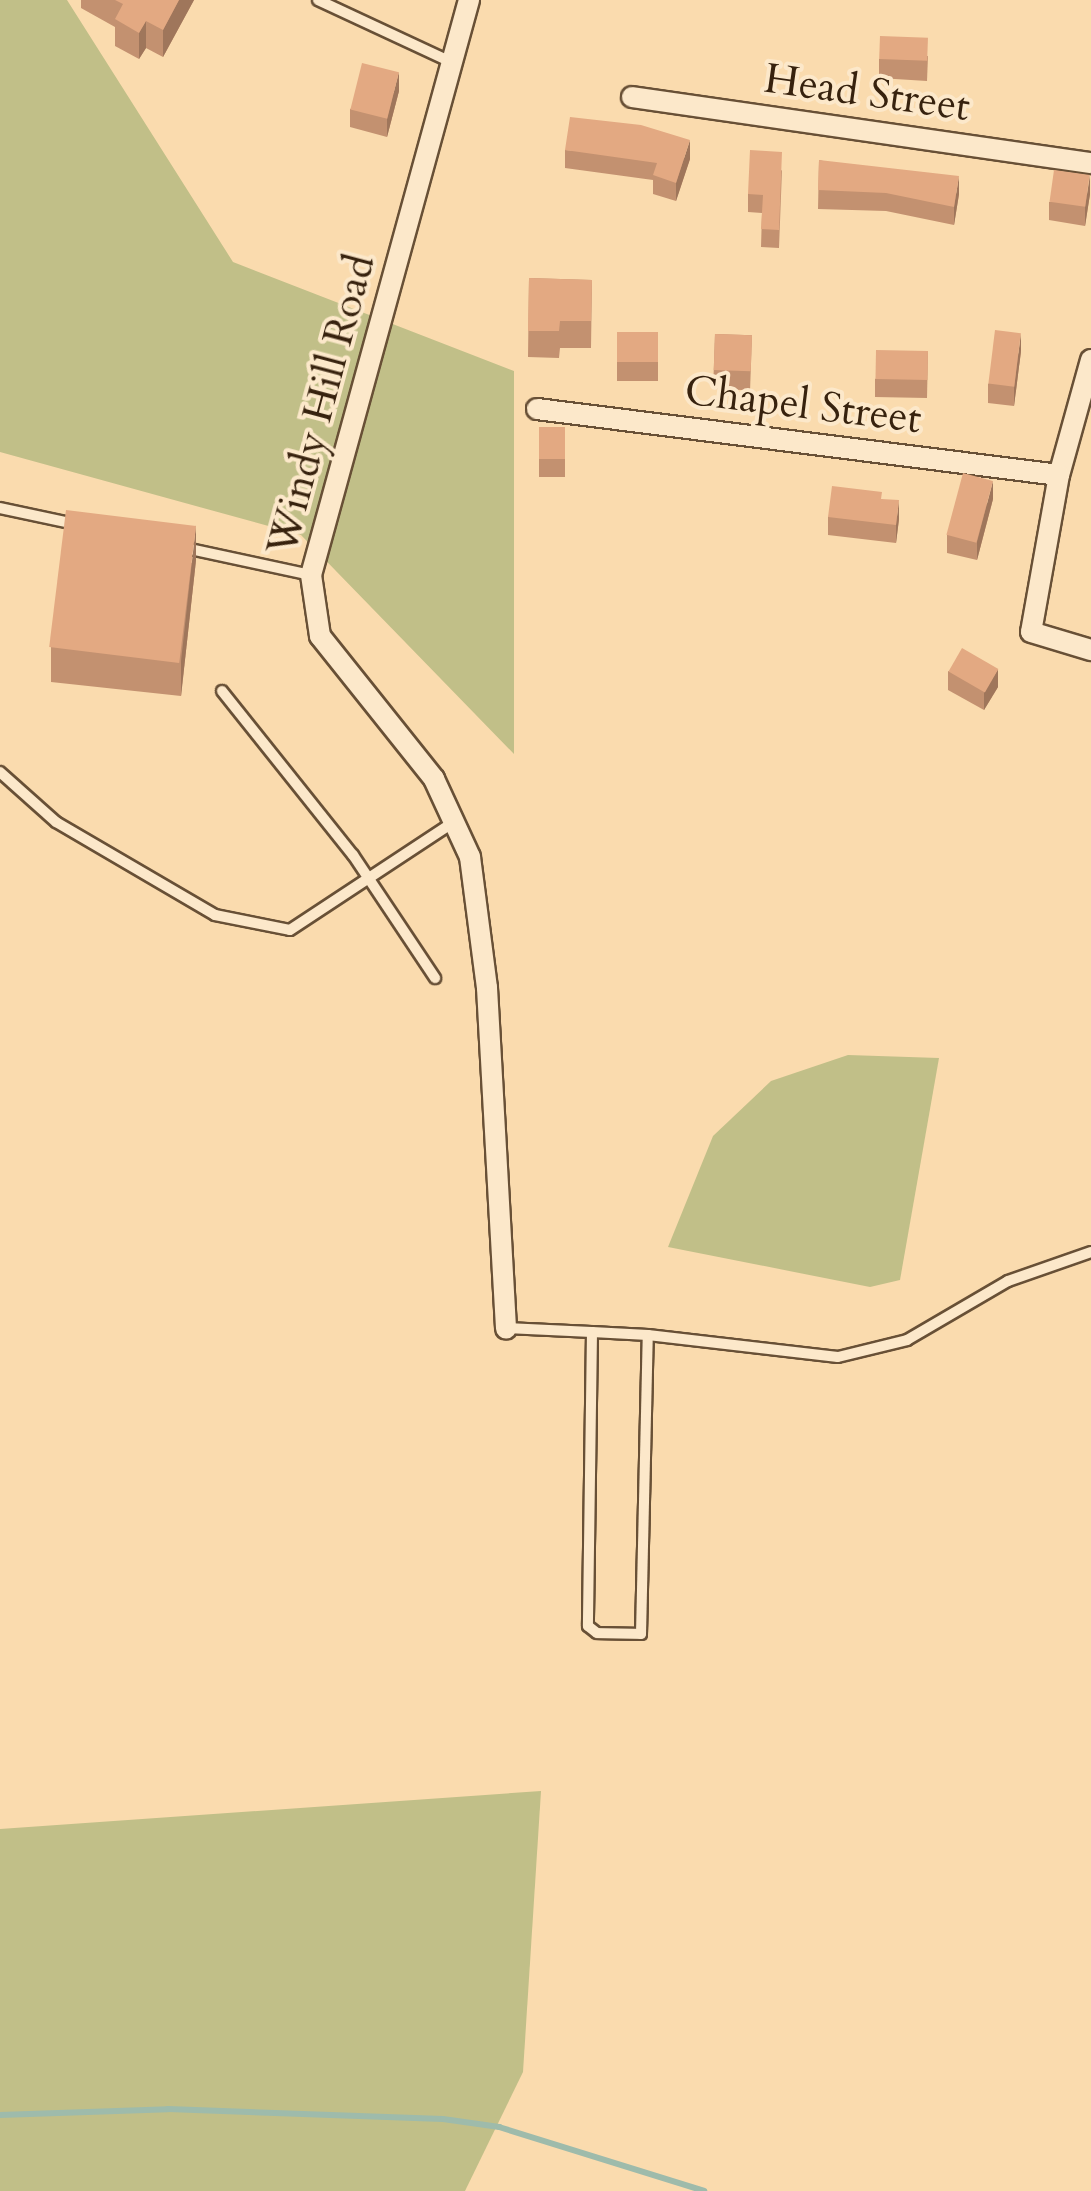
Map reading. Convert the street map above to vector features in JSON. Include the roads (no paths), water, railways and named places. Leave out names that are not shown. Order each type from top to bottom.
[{"type":"street","name":"Windy Hill Road","points":[[470,0],[310,575],[320,636],[434,779],[456,820],[480,912],[506,1328]]},
{"type":"street","name":"Head Street","points":[[632,97],[1091,162]]},
{"type":"street","points":[[1091,360],[1059,475],[1031,632],[1091,650]]},
{"type":"street","name":"Chapel Street","points":[[537,409],[1059,475]]},
{"type":"lane","points":[[318,0],[453,63]]},
{"type":"lane","points":[[0,508],[94,528]]},
{"type":"lane","points":[[166,544],[310,575]]},
{"type":"lane","points":[[222,692],[369,884],[435,978]]},
{"type":"lane","points":[[0,772],[56,822],[215,915],[290,930],[369,884],[456,820]]},
{"type":"lane","points":[[506,1328],[648,1335],[838,1358],[907,1340],[1008,1281],[1091,1252]]},
{"type":"lane","points":[[592,1332],[588,1626],[597,1633],[641,1634],[646,1623],[648,1335]]},
{"type":"waterway","points":[[0,2115],[168,2109],[443,2119],[499,2127],[704,2191]]}]
